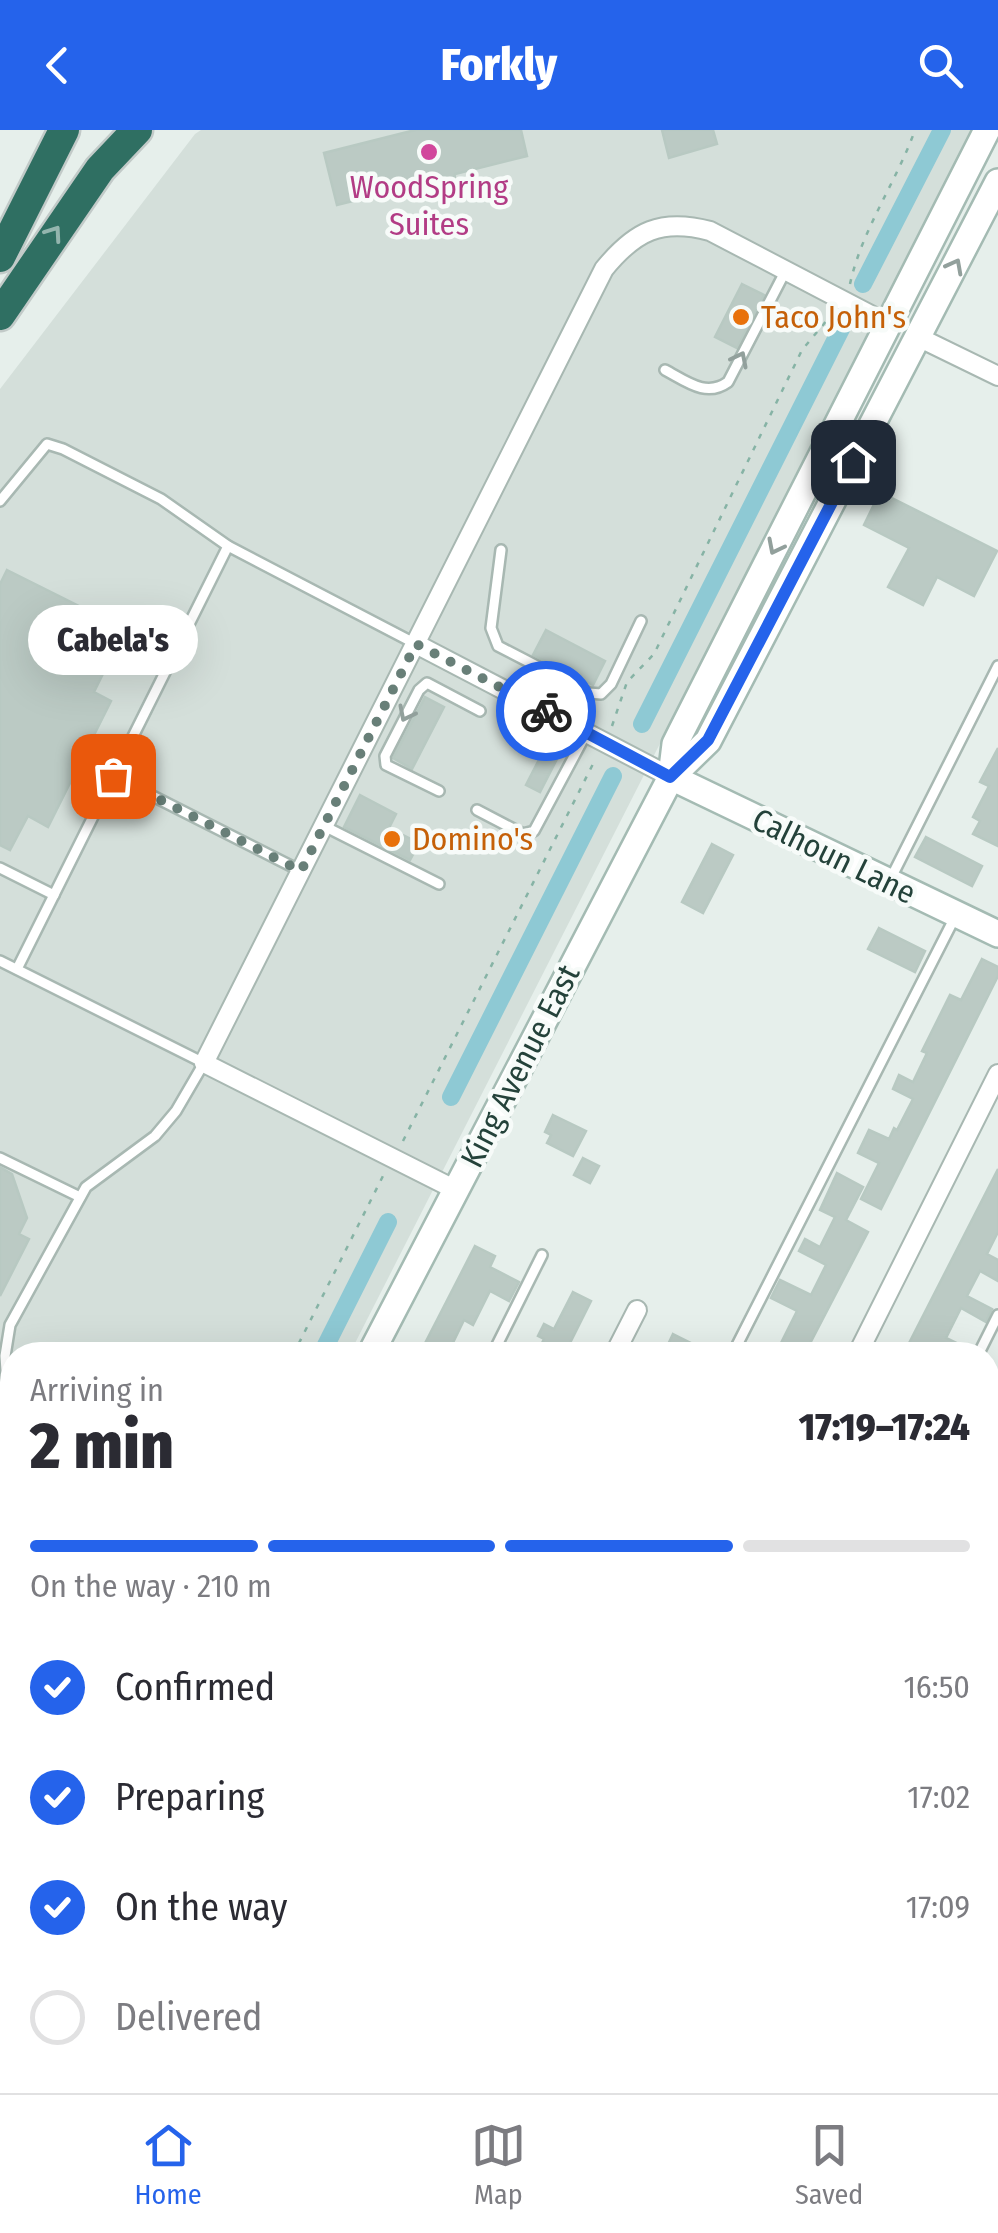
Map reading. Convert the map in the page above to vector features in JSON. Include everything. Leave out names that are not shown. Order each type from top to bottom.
[{"type":"highway","points":[[0,258],[64,130]]},
{"type":"highway","points":[[0,314],[100,168],[137,130]]},
{"type":"main road","name":"King Avenue East","points":[[670,777],[675,744],[987,130]]},
{"type":"main road","name":"King Avenue East","points":[[377,1342],[670,777],[708,740],[918,337],[990,221],[998,182]]},
{"type":"main road","points":[[918,337],[911,319],[917,293],[953,198]]},
{"type":"main road","points":[[836,494],[888,358],[888,324]]},
{"type":"main road","name":"Calhoun Lane","points":[[670,777],[998,934]]},
{"type":"street","points":[[456,1190],[204,1063],[604,270],[624,245],[652,229],[683,224],[710,231],[888,324]]},
{"type":"street","points":[[918,337],[998,376]]},
{"type":"street","points":[[416,644],[670,777]]},
{"type":"street","points":[[864,1342],[998,1074]]},
{"type":"street","points":[[620,1342],[636,1310]]},
{"type":"lane","points":[[664,370],[707,391],[718,390],[728,382],[786,270]]},
{"type":"lane","points":[[0,501],[46,444],[64,449],[161,499],[228,546],[416,644]]},
{"type":"lane","points":[[16,969],[228,546]]},
{"type":"lane","points":[[501,550],[491,628],[498,646],[588,692],[601,694],[611,684],[641,620]]},
{"type":"lane","points":[[888,882],[998,666]]},
{"type":"lane","points":[[439,792],[386,765],[385,756],[418,690],[427,683],[480,711]]},
{"type":"lane","points":[[477,810],[523,834],[534,831],[587,732]]},
{"type":"lane","points":[[113,776],[301,871]]},
{"type":"lane","points":[[324,826],[439,884]]},
{"type":"lane","points":[[0,868],[54,895]]},
{"type":"lane","points":[[739,1342],[956,914]]},
{"type":"lane","points":[[0,961],[204,1063],[176,1111],[155,1136],[86,1187],[10,1326],[7,1342]]},
{"type":"lane","points":[[0,1158],[80,1197]]},
{"type":"lane","points":[[498,1342],[542,1255]]},
{"type":"lane","points":[[984,1342],[998,1315]]},
{"type":"shaded area","points":[[201,130],[972,130],[356,1342],[0,1342],[0,389]]},
{"type":"building","points":[[415,130],[521,130],[527,156],[455,174],[454,186],[420,194],[417,185],[337,205],[324,153]]},
{"type":"building","points":[[662,130],[713,130],[717,144],[669,158]]},
{"type":"building","points":[[742,284],[764,295],[737,348],[715,337]]},
{"type":"building","points":[[880,492],[997,551],[974,596],[937,577],[923,605],[888,587],[909,548],[864,525]]},
{"type":"building","points":[[7,570],[125,629],[94,692],[111,701],[48,827],[28,816],[10,850],[0,845],[0,584]]},
{"type":"building","points":[[546,630],[605,661],[593,685],[533,655]]},
{"type":"building","points":[[425,697],[444,707],[412,769],[393,758]]},
{"type":"building","points":[[545,748],[559,755],[540,792],[526,785]]},
{"type":"building","points":[[998,748],[998,846],[973,834],[980,821],[973,817],[989,786],[980,782]]},
{"type":"building","points":[[360,795],[396,814],[389,828],[419,843],[410,860],[344,827]]},
{"type":"building","points":[[926,837],[982,866],[972,886],[915,857]]},
{"type":"building","points":[[712,844],[733,855],[703,913],[682,902]]},
{"type":"building","points":[[879,928],[925,951],[915,972],[868,949]]},
{"type":"building","points":[[982,959],[998,967],[998,976],[881,1209],[861,1199],[879,1163],[858,1153],[869,1130],[889,1139],[894,1128],[897,1130],[913,1099],[893,1089],[899,1075],[913,1082],[927,1053],[922,1051],[950,995],[961,1000]]},
{"type":"building","points":[[553,1115],[586,1131],[573,1156],[547,1143],[551,1135],[545,1132]]},
{"type":"building","points":[[583,1158],[599,1166],[590,1183],[574,1175]]},
{"type":"building","points":[[0,1167],[12,1174],[27,1218],[19,1234],[29,1239],[0,1296]]},
{"type":"building","points":[[998,1169],[998,1232],[987,1254],[998,1260],[998,1281],[980,1271],[967,1296],[992,1309],[986,1322],[961,1308],[946,1338],[954,1342],[910,1342]]},
{"type":"building","points":[[837,1173],[863,1187],[846,1220],[868,1232],[811,1342],[782,1342],[797,1311],[771,1298],[780,1280],[811,1295],[826,1265],[799,1251],[805,1239],[820,1247],[835,1217],[820,1210]]},
{"type":"building","points":[[475,1246],[495,1256],[490,1267],[519,1282],[509,1301],[490,1291],[473,1325],[464,1320],[453,1342],[426,1342]]},
{"type":"building","points":[[573,1292],[591,1301],[570,1342],[542,1342],[538,1336],[544,1324],[554,1329]]},
{"type":"building","points":[[673,1334],[689,1342],[669,1342]]},
{"type":"waterway","points":[[863,284],[942,130]]},
{"type":"waterway","points":[[642,724],[842,327]]},
{"type":"waterway","points":[[451,1097],[613,776]]},
{"type":"waterway","points":[[328,1342],[388,1222]]},
{"type":"way so far","points":[[113,776],[301,871],[416,644],[546,711]]},
{"type":"place","name":"WoodSpring Suites","points":[[429,152]]},
{"type":"place","name":"Taco John's","points":[[741,317]]},
{"type":"place","name":"Cabela's","points":[[113,776]]},
{"type":"place","name":"Domino's","points":[[392,839]]},
{"type":"route","points":[[546,711],[670,777],[708,740],[853,462]]}]
